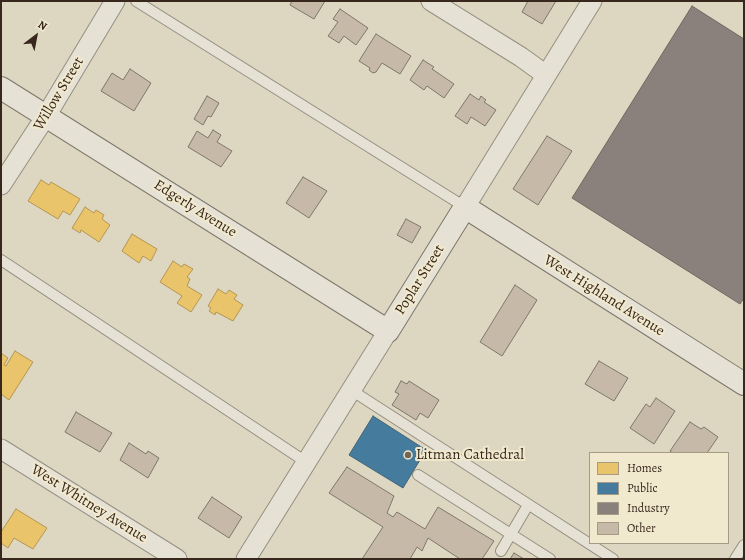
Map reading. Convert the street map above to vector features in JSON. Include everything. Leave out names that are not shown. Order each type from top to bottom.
[{"type":"street","name":"Willow Street","points":[[1,185],[46,116],[115,1]]},
{"type":"street","points":[[431,1],[521,57],[546,75]]},
{"type":"street","name":"Poplar Street","points":[[246,559],[592,1]]},
{"type":"street","name":"Edgerly Avenue","points":[[1,88],[388,331]]},
{"type":"street","name":"West Highland Avenue","points":[[465,207],[744,384]]},
{"type":"street","name":"West Whitney Avenue","points":[[1,449],[177,559]]},
{"type":"lane","points":[[136,1],[465,207]]},
{"type":"lane","points":[[1,260],[306,462]]},
{"type":"lane","points":[[351,390],[589,544]]},
{"type":"lane","points":[[418,476],[511,533],[550,559]]},
{"type":"lane","points":[[501,551],[528,505]]},
{"type":"lane","points":[[589,544],[613,559]]},
{"type":"lane","points":[[735,559],[744,544]]},
{"type":"building: Homes","points":[[41,180],[49,185],[51,182],[80,199],[70,215],[63,211],[58,219],[28,201]]},
{"type":"building: Homes","points":[[85,207],[94,213],[96,210],[104,215],[102,219],[110,225],[99,242],[81,230],[80,233],[72,228]]},
{"type":"building: Homes","points":[[132,234],[157,249],[151,261],[143,256],[139,263],[122,251]]},
{"type":"building: Homes","points":[[173,261],[182,267],[184,264],[193,269],[187,277],[190,279],[187,286],[202,295],[191,312],[177,303],[182,296],[160,282]]},
{"type":"building: Homes","points":[[218,289],[226,294],[229,290],[237,295],[234,299],[243,305],[233,321],[216,312],[215,315],[209,311],[211,308],[208,306]]},
{"type":"building: Homes","points":[[15,351],[33,362],[9,400],[1,394],[1,353],[8,358],[4,365],[6,366]]},
{"type":"building: Homes","points":[[16,509],[47,528],[33,549],[14,538],[8,548],[1,543],[1,532]]},
{"type":"building: Public","points":[[373,416],[426,450],[403,488],[349,455]]},
{"type":"building: Industry","points":[[692,6],[744,39],[744,298],[740,304],[572,198]]},
{"type":"building: Other","points":[[292,1],[325,1],[314,19],[290,5]]},
{"type":"building: Other","points":[[528,1],[556,1],[542,24],[522,12]]},
{"type":"building: Other","points":[[340,9],[368,28],[356,45],[344,36],[339,43],[328,36],[338,22],[333,19]]},
{"type":"building: Other","points":[[376,34],[411,56],[400,74],[382,63],[376,72],[373,73],[369,70],[370,68],[359,61]]},
{"type":"building: Other","points":[[423,60],[434,67],[432,69],[454,84],[444,98],[427,86],[424,90],[410,80]]},
{"type":"building: Other","points":[[130,69],[151,83],[134,111],[101,91],[112,73],[123,80]]},
{"type":"building: Other","points":[[470,94],[479,100],[481,96],[486,100],[484,102],[496,110],[485,126],[471,117],[467,124],[455,116]]},
{"type":"building: Other","points":[[207,96],[219,103],[211,117],[208,116],[203,125],[194,119]]},
{"type":"building: Other","points":[[213,130],[221,135],[217,142],[232,151],[221,167],[188,147],[197,131],[208,138]]},
{"type":"building: Other","points":[[547,136],[572,151],[538,205],[513,189]]},
{"type":"building: Other","points":[[303,177],[327,191],[309,218],[286,203]]},
{"type":"building: Other","points":[[406,219],[421,227],[412,243],[397,235]]},
{"type":"building: Other","points":[[515,285],[537,300],[502,356],[480,342]]},
{"type":"building: Other","points":[[599,361],[628,378],[614,401],[585,384]]},
{"type":"building: Other","points":[[401,381],[407,384],[409,381],[439,400],[428,418],[420,413],[416,420],[392,405],[399,394],[395,392]]},
{"type":"building: Other","points":[[656,398],[675,411],[654,444],[630,428],[646,404],[650,407]]},
{"type":"building: Other","points":[[76,412],[112,433],[100,452],[65,432]]},
{"type":"building: Other","points":[[690,422],[701,429],[704,427],[718,437],[708,452],[670,451]]},
{"type":"building: Other","points":[[129,443],[146,454],[148,451],[159,458],[148,478],[120,460]]},
{"type":"building: Other","points":[[347,467],[394,496],[387,513],[393,517],[397,512],[425,529],[438,507],[494,541],[482,559],[460,559],[428,538],[422,551],[417,547],[410,559],[362,559],[383,527],[329,493]]},
{"type":"building: Other","points":[[212,497],[242,517],[229,538],[198,518]]},
{"type":"building: Other","points":[[514,553],[524,559],[510,559]]},
{"type":"place","name":"Litman Cathedral","points":[[408,455]]}]
